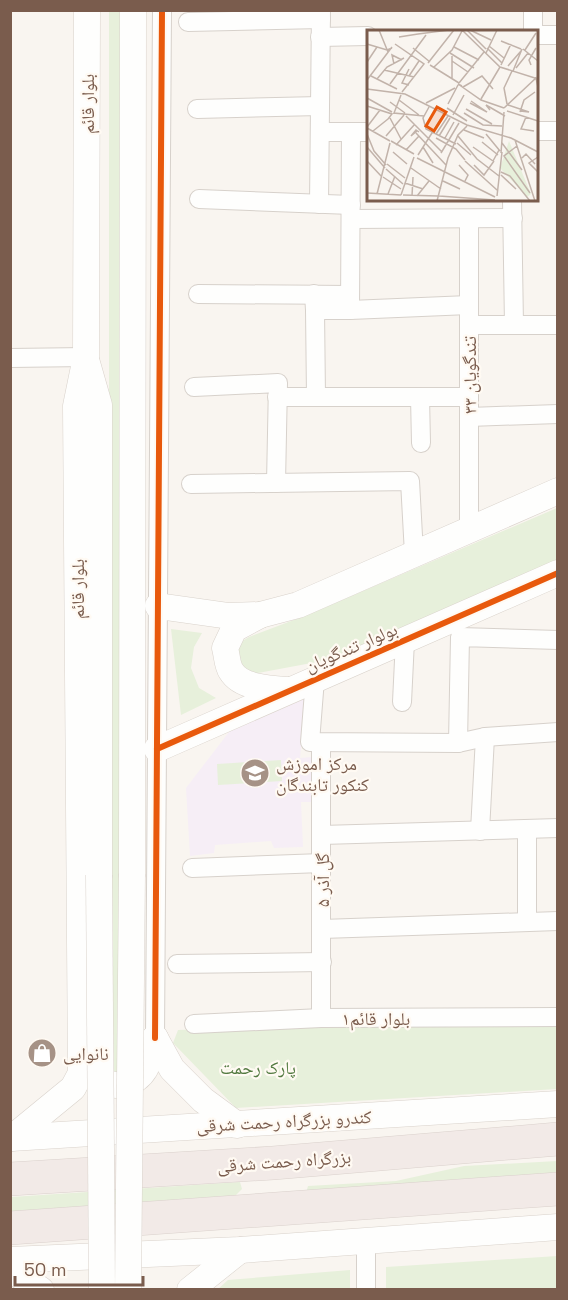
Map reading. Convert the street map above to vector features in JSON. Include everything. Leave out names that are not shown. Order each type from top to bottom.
[{"type":"highway","name":"بزرگراه رحمت شرقی","points":[[10,1179],[273,1163],[558,1139]]},
{"type":"highway","points":[[273,1163],[275,1209]]},
{"type":"highway","points":[[10,1228],[558,1189]]},
{"type":"main road","name":"بلوار قائم","points":[[11,1138],[73,1088],[81,1073],[76,406],[86,357],[87,10]]},
{"type":"main road","points":[[128,1290],[132,874],[133,10]]},
{"type":"main road","points":[[86,357],[99,405],[102,1290]]},
{"type":"main road","points":[[158,606],[229,616],[260,615],[298,605],[558,491]]},
{"type":"main road","name":"بولوار تندگویان","points":[[157,749],[558,573]]},
{"type":"main road","points":[[260,615],[234,629],[225,648],[231,672],[249,685],[266,689],[288,690]]},
{"type":"main road","points":[[81,1048],[88,1066],[99,1079],[114,1086],[131,1083],[144,1071],[151,1058],[155,1038]]},
{"type":"main road","points":[[155,1038],[172,1070],[202,1100],[237,1125]]},
{"type":"main road","name":"کندرو بزرگراه رحمت شرقی","points":[[11,1138],[558,1104]]},
{"type":"main road","points":[[10,1260],[240,1250],[558,1227]]},
{"type":"main road","points":[[190,1290],[240,1250]]},
{"type":"main road","points":[[10,1269],[41,1290]]},
{"type":"street","points":[[155,1038],[162,10]]},
{"type":"street","points":[[533,10],[533,30]]},
{"type":"street","points":[[188,22],[226,16],[321,22],[367,35]]},
{"type":"street","points":[[319,204],[321,22]]},
{"type":"street","points":[[538,34],[558,35]]},
{"type":"street","points":[[197,109],[320,106]]},
{"type":"street","points":[[538,131],[558,131]]},
{"type":"street","points":[[320,132],[360,132],[351,212],[350,303]]},
{"type":"street","points":[[199,199],[319,204],[351,212],[469,220],[513,218]]},
{"type":"street","points":[[512,201],[514,325]]},
{"type":"street","name":"۳۳ تندگویان","points":[[469,220],[469,530]]},
{"type":"street","points":[[198,294],[315,302],[469,305]]},
{"type":"street","points":[[315,302],[316,397]]},
{"type":"street","points":[[469,324],[558,325]]},
{"type":"street","points":[[134,352],[160,390]]},
{"type":"street","points":[[10,358],[86,357]]},
{"type":"street","points":[[194,387],[278,390],[316,397],[469,397]]},
{"type":"street","points":[[276,483],[278,390]]},
{"type":"street","points":[[420,397],[421,443]]},
{"type":"street","points":[[469,417],[558,414]]},
{"type":"street","points":[[191,484],[410,481],[414,554]]},
{"type":"street","points":[[458,743],[460,637],[558,640]]},
{"type":"street","points":[[402,702],[405,640]]},
{"type":"street","points":[[315,679],[310,742],[458,743],[485,737],[558,732]]},
{"type":"street","points":[[480,831],[485,737]]},
{"type":"street","name":"گل آذر ۵","points":[[321,743],[321,1018]]},
{"type":"street","points":[[322,835],[558,828]]},
{"type":"street","points":[[527,829],[528,922]]},
{"type":"street","points":[[192,868],[322,863]]},
{"type":"street","points":[[322,929],[558,921]]},
{"type":"street","points":[[177,964],[322,962]]},
{"type":"street","name":"بلوار قائم۱","points":[[194,1024],[321,1018],[558,1017]]},
{"type":"street","points":[[366,1240],[366,1290]]},
{"type":"shaded area","name":"مرکز اموزش کنکور تابندگان","points":[[306,698],[300,758],[312,757],[312,802],[301,802],[303,847],[274,848],[271,841],[215,845],[214,853],[190,856],[186,788],[229,732]]},
{"type":"green space","points":[[122,10],[135,1058],[113,1076],[109,996],[109,11]]},
{"type":"green space","points":[[557,508],[557,565],[349,656],[248,675],[232,647],[249,637],[307,615]]},
{"type":"green space","points":[[171,629],[202,633],[194,647],[191,668],[199,688],[216,698],[181,715]]},
{"type":"green space","points":[[281,760],[282,781],[218,785],[217,764]]},
{"type":"green space","name":"پارک رحمت","points":[[557,1017],[557,1089],[236,1108],[173,1043],[178,1030]]},
{"type":"green space","points":[[557,1161],[557,1174],[306,1193],[308,1186],[396,1181],[464,1166]]},
{"type":"green space","points":[[240,1182],[242,1189],[234,1197],[11,1212],[11,1197]]},
{"type":"green space","points":[[557,1256],[557,1288],[386,1288],[386,1267]]},
{"type":"green space","points":[[350,1270],[350,1289],[218,1289],[228,1280]]},
{"type":"cycle path","points":[[155,1038],[162,10]]},
{"type":"cycle path","points":[[157,749],[558,573]]},
{"type":"place","name":"مرکز اموزش کنکور تابندگان","points":[[255,773]]},
{"type":"place","name":"نانوایی","points":[[42,1053]]}]
